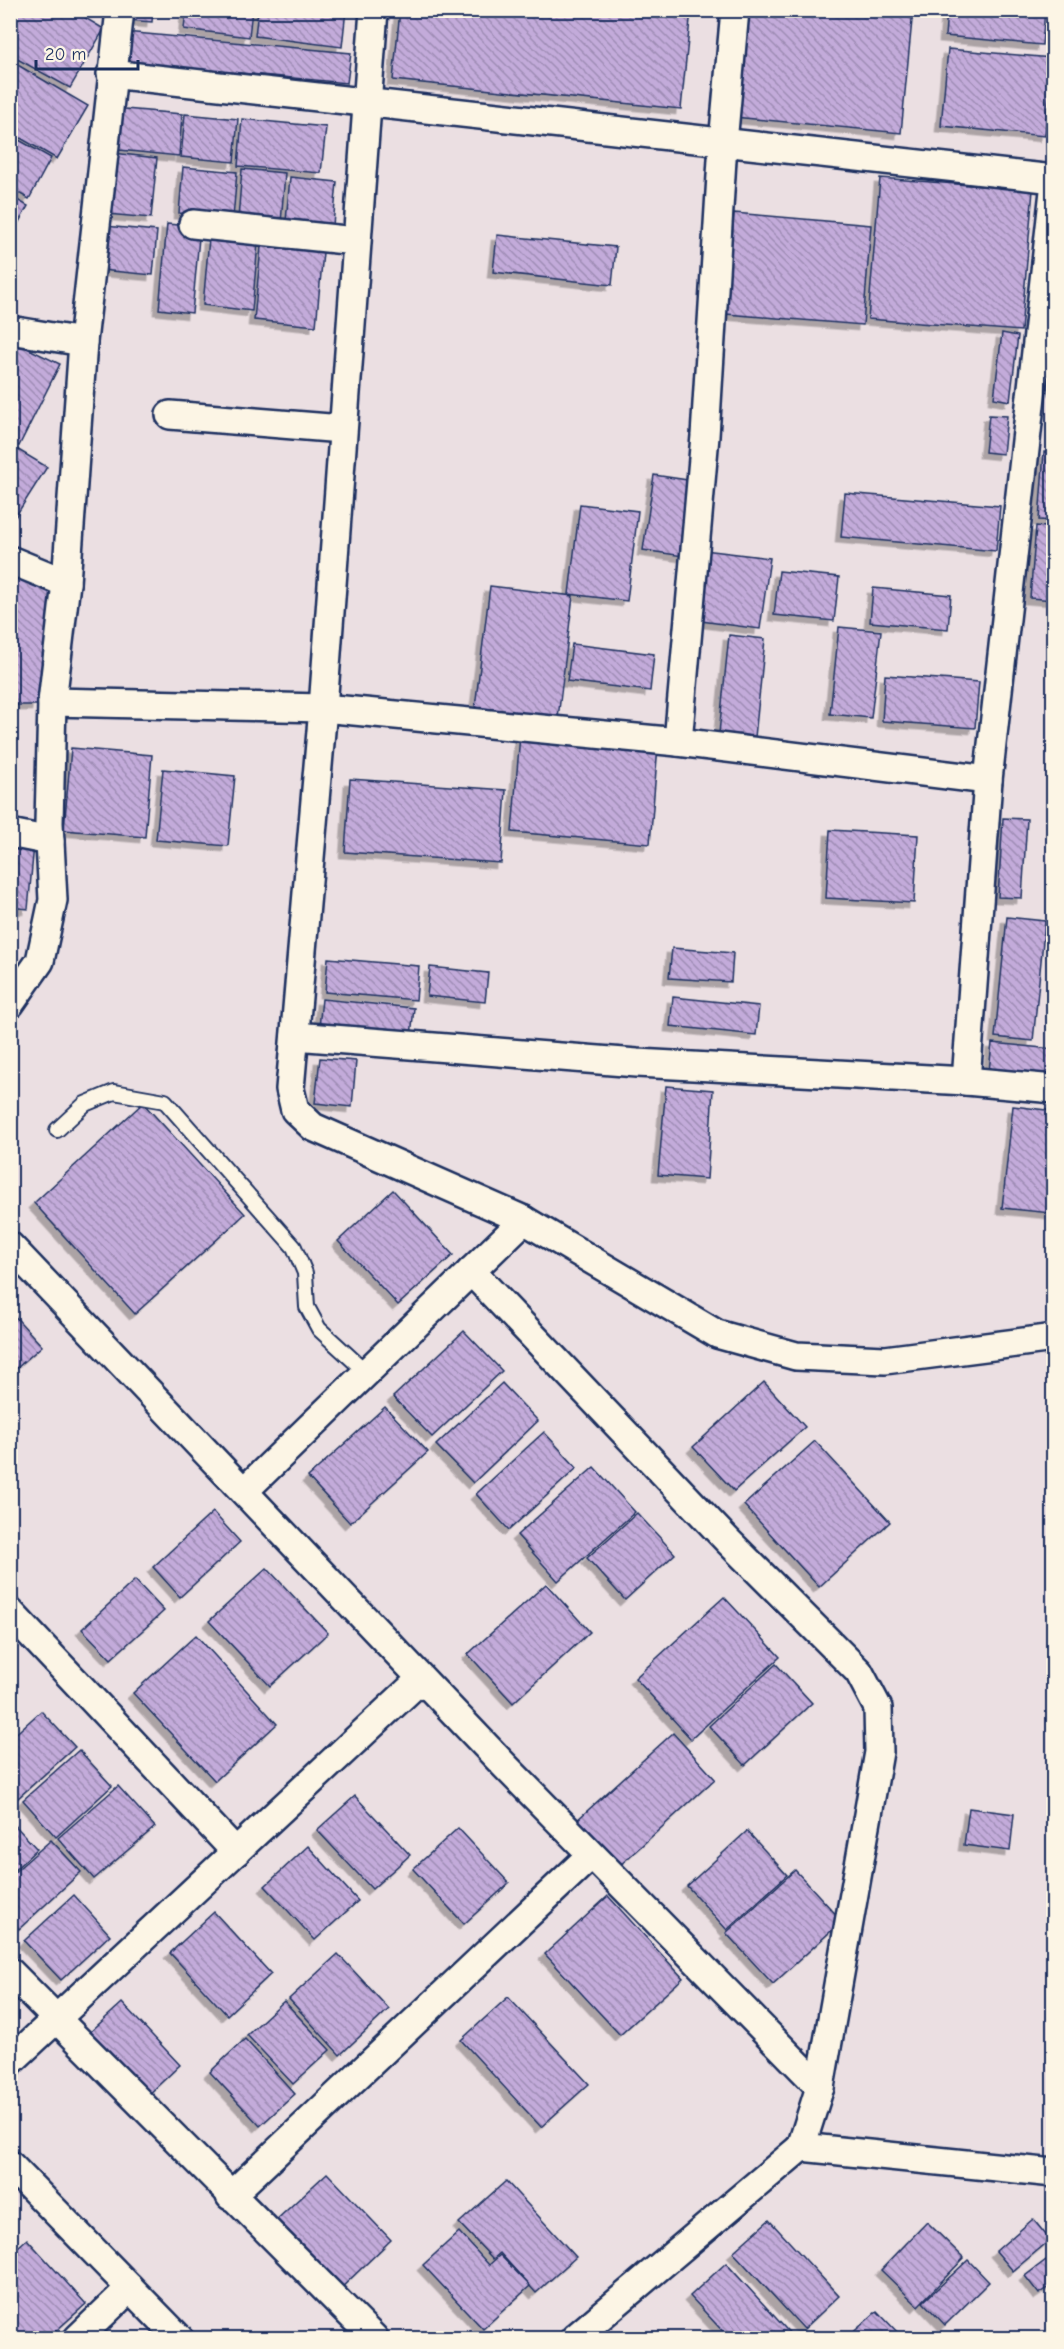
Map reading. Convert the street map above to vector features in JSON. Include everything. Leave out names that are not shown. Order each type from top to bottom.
[{"type":"street","points":[[10,1004],[40,961],[53,900],[50,842],[52,702],[66,583],[83,342],[111,74],[120,10]]},
{"type":"street","points":[[374,10],[365,104],[323,708],[290,1089],[295,1110],[313,1127],[524,1220],[717,1334],[796,1356],[885,1359],[1053,1338]]},
{"type":"street","points":[[678,742],[705,436],[723,143],[735,10]]},
{"type":"street","points":[[111,74],[1053,179]]},
{"type":"street","points":[[966,1081],[988,780],[1053,191]]},
{"type":"street","points":[[193,224],[355,241]]},
{"type":"street","points":[[10,330],[83,342]]},
{"type":"street","points":[[170,415],[342,429]]},
{"type":"street","points":[[10,560],[66,583]]},
{"type":"street","points":[[52,702],[323,708],[678,742],[988,780]]},
{"type":"street","points":[[10,833],[50,842]]},
{"type":"street","points":[[295,1036],[637,1063],[966,1081],[1053,1089]]},
{"type":"street","points":[[244,1491],[524,1220]]},
{"type":"street","points":[[10,1246],[591,1856],[820,2087]]},
{"type":"street","points":[[471,1271],[727,1540],[859,1672],[879,1708],[879,1752],[820,2087],[801,2147],[574,2338]]},
{"type":"street","points":[[10,1612],[236,1852]]},
{"type":"street","points":[[10,2062],[421,1679]]},
{"type":"street","points":[[230,2196],[591,1856]]},
{"type":"street","points":[[10,1972],[230,2196],[374,2338]]},
{"type":"street","points":[[801,2147],[1053,2173]]},
{"type":"street","points":[[10,2165],[179,2338]]},
{"type":"street","points":[[78,2338],[130,2288]]},
{"type":"lane","points":[[57,1130],[86,1104],[114,1092],[165,1101],[294,1247],[305,1273],[307,1307],[319,1329],[366,1372]]},
{"type":"building","points":[[10,10],[72,10],[104,29],[70,88],[10,55]]},
{"type":"building","points":[[130,10],[153,10],[152,22],[129,20]]},
{"type":"building","points":[[186,10],[252,10],[249,37],[184,29]]},
{"type":"building","points":[[258,10],[346,10],[342,47],[255,36]]},
{"type":"building","points":[[400,10],[691,10],[681,109],[393,80]]},
{"type":"building","points":[[744,10],[913,10],[901,133],[734,117]]},
{"type":"building","points":[[947,10],[1045,10],[1042,45],[945,36]]},
{"type":"building","points":[[125,32],[351,53],[347,83],[122,62]]},
{"type":"building","points":[[948,49],[1052,58],[1045,136],[941,126]]},
{"type":"building","points":[[16,64],[88,106],[57,159],[10,132],[10,73]]},
{"type":"building","points":[[113,108],[182,114],[179,156],[109,149]]},
{"type":"building","points":[[185,114],[238,119],[234,162],[181,157]]},
{"type":"building","points":[[242,119],[326,127],[321,173],[238,166]]},
{"type":"building","points":[[10,135],[51,158],[29,199],[10,188]]},
{"type":"building","points":[[113,153],[157,158],[151,218],[107,214]]},
{"type":"building","points":[[183,167],[237,172],[233,218],[179,213]]},
{"type":"building","points":[[242,169],[285,173],[281,223],[238,219]]},
{"type":"building","points":[[290,177],[337,182],[333,225],[286,221]]},
{"type":"building","points":[[880,178],[1033,190],[1021,331],[868,319]]},
{"type":"building","points":[[10,196],[28,206],[10,238]]},
{"type":"building","points":[[734,213],[871,225],[863,325],[726,314]]},
{"type":"building","points":[[167,224],[200,227],[192,313],[159,309]]},
{"type":"building","points":[[105,226],[157,231],[153,275],[101,270]]},
{"type":"building","points":[[497,235],[616,247],[612,285],[493,272]]},
{"type":"building","points":[[262,236],[324,242],[316,326],[254,320]]},
{"type":"building","points":[[209,238],[258,243],[252,311],[203,305]]},
{"type":"building","points":[[1002,333],[1018,336],[1010,401],[994,398]]},
{"type":"building","points":[[10,340],[60,364],[19,446],[10,442]]},
{"type":"building","points":[[989,415],[1007,416],[1003,454],[985,452]]},
{"type":"building","points":[[10,445],[47,467],[10,525]]},
{"type":"building","points":[[1044,452],[1054,452],[1054,521],[1039,520]]},
{"type":"building","points":[[654,475],[694,481],[683,556],[643,550]]},
{"type":"building","points":[[845,493],[1000,506],[996,551],[841,537]]},
{"type":"building","points":[[580,504],[638,511],[627,601],[569,594]]},
{"type":"building","points":[[1036,526],[1054,528],[1054,600],[1030,598]]},
{"type":"building","points":[[704,550],[770,558],[760,629],[694,620]]},
{"type":"building","points":[[10,570],[52,588],[37,705],[10,705]]},
{"type":"building","points":[[779,571],[839,577],[834,621],[774,615]]},
{"type":"building","points":[[490,586],[573,596],[558,718],[475,707]]},
{"type":"building","points":[[873,588],[951,595],[948,629],[870,622]]},
{"type":"building","points":[[839,627],[881,631],[871,718],[830,714]]},
{"type":"building","points":[[729,635],[765,639],[754,747],[718,743]]},
{"type":"building","points":[[572,644],[654,654],[650,691],[567,681]]},
{"type":"building","points":[[885,675],[979,682],[975,728],[882,721]]},
{"type":"building","points":[[520,735],[658,746],[650,844],[512,832]]},
{"type":"building","points":[[71,748],[152,755],[145,837],[64,830]]},
{"type":"building","points":[[163,769],[235,776],[228,846],[156,840]]},
{"type":"building","points":[[350,779],[506,790],[501,863],[345,852]]},
{"type":"building","points":[[1003,818],[1027,819],[1022,898],[998,897]]},
{"type":"building","points":[[830,830],[918,835],[914,903],[826,898]]},
{"type":"building","points":[[10,843],[34,845],[28,909],[10,907]]},
{"type":"building","points":[[1007,917],[1045,921],[1033,1041],[995,1037]]},
{"type":"building","points":[[672,948],[733,953],[731,982],[669,978]]},
{"type":"building","points":[[328,958],[419,966],[416,1000],[325,992]]},
{"type":"building","points":[[430,967],[488,973],[485,1002],[427,996]]},
{"type":"building","points":[[673,997],[759,1006],[756,1035],[670,1026]]},
{"type":"building","points":[[322,999],[414,1008],[411,1036],[319,1027]]},
{"type":"building","points":[[992,1043],[1054,1049],[1054,1077],[989,1071]]},
{"type":"building","points":[[320,1058],[356,1061],[352,1107],[315,1103]]},
{"type":"building","points":[[666,1086],[713,1090],[707,1179],[658,1175]]},
{"type":"building","points":[[143,1103],[245,1214],[135,1314],[34,1203]]},
{"type":"building","points":[[1013,1106],[1054,1111],[1051,1213],[1002,1208]]},
{"type":"building","points":[[393,1190],[453,1255],[398,1305],[338,1241]]},
{"type":"building","points":[[10,1311],[42,1346],[10,1374]]},
{"type":"building","points":[[464,1331],[502,1371],[432,1437],[393,1397]]},
{"type":"building","points":[[764,1382],[805,1427],[734,1491],[693,1447]]},
{"type":"building","points":[[502,1383],[538,1421],[473,1483],[436,1445]]},
{"type":"building","points":[[385,1407],[428,1452],[350,1523],[308,1477]]},
{"type":"building","points":[[544,1432],[577,1468],[509,1530],[476,1494]]},
{"type":"building","points":[[815,1441],[890,1522],[819,1587],[744,1505]]},
{"type":"building","points":[[594,1467],[635,1512],[558,1581],[517,1535]]},
{"type":"building","points":[[213,1512],[240,1542],[180,1597],[153,1567]]},
{"type":"building","points":[[637,1513],[675,1554],[625,1600],[587,1558]]},
{"type":"building","points":[[267,1568],[328,1633],[270,1686],[209,1621]]},
{"type":"building","points":[[135,1580],[164,1611],[111,1659],[82,1629]]},
{"type":"building","points":[[546,1584],[590,1632],[513,1703],[468,1654]]},
{"type":"building","points":[[724,1597],[780,1657],[691,1739],[635,1678]]},
{"type":"building","points":[[196,1635],[277,1724],[215,1781],[133,1693]]},
{"type":"building","points":[[776,1664],[812,1703],[745,1765],[709,1726]]},
{"type":"building","points":[[41,1711],[75,1747],[18,1798],[10,1790],[10,1739]]},
{"type":"building","points":[[673,1733],[715,1779],[618,1867],[576,1821]]},
{"type":"building","points":[[79,1750],[112,1786],[56,1837],[23,1800]]},
{"type":"building","points":[[118,1786],[155,1827],[94,1879],[58,1838]]},
{"type":"building","points":[[355,1796],[410,1855],[372,1889],[317,1830]]},
{"type":"building","points":[[969,1808],[1014,1814],[1010,1851],[964,1845]]},
{"type":"building","points":[[10,1820],[37,1849],[10,1874]]},
{"type":"building","points":[[458,1828],[509,1883],[464,1924],[413,1869]]},
{"type":"building","points":[[747,1831],[787,1875],[727,1930],[687,1886]]},
{"type":"building","points":[[51,1840],[81,1872],[19,1929],[10,1919],[10,1876]]},
{"type":"building","points":[[308,1846],[358,1901],[315,1940],[265,1886]]},
{"type":"building","points":[[795,1870],[842,1921],[773,1984],[726,1933]]},
{"type":"building","points":[[74,1895],[110,1935],[61,1980],[24,1941]]},
{"type":"building","points":[[608,1896],[683,1978],[620,2035],[545,1954]]},
{"type":"building","points":[[214,1912],[271,1974],[227,2015],[170,1953]]},
{"type":"building","points":[[338,1954],[389,2009],[340,2055],[289,1999]]},
{"type":"building","points":[[508,1997],[589,2084],[541,2127],[461,2040]]},
{"type":"building","points":[[284,2001],[330,2050],[293,2084],[247,2035]]},
{"type":"building","points":[[122,2003],[180,2065],[145,2098],[87,2035]]},
{"type":"building","points":[[245,2039],[295,2094],[260,2126],[210,2072]]},
{"type":"building","points":[[327,2173],[391,2240],[338,2291],[273,2223]]},
{"type":"building","points":[[506,2181],[576,2257],[536,2293],[500,2253],[493,2259],[459,2223]]},
{"type":"building","points":[[1033,2219],[1050,2240],[1013,2271],[996,2251]]},
{"type":"building","points":[[769,2220],[839,2296],[804,2329],[733,2252]]},
{"type":"building","points":[[927,2222],[964,2258],[918,2306],[881,2270]]},
{"type":"building","points":[[459,2232],[489,2265],[500,2255],[530,2286],[483,2329],[423,2265]]},
{"type":"building","points":[[27,2239],[86,2304],[48,2338],[23,2338],[10,2324],[10,2254]]},
{"type":"building","points":[[968,2260],[989,2282],[945,2325],[923,2302]]},
{"type":"building","points":[[1046,2260],[1054,2270],[1054,2284],[1039,2294],[1025,2276]]},
{"type":"building","points":[[726,2263],[794,2338],[729,2338],[690,2296]]},
{"type":"building","points":[[877,2311],[903,2338],[847,2338]]}]
